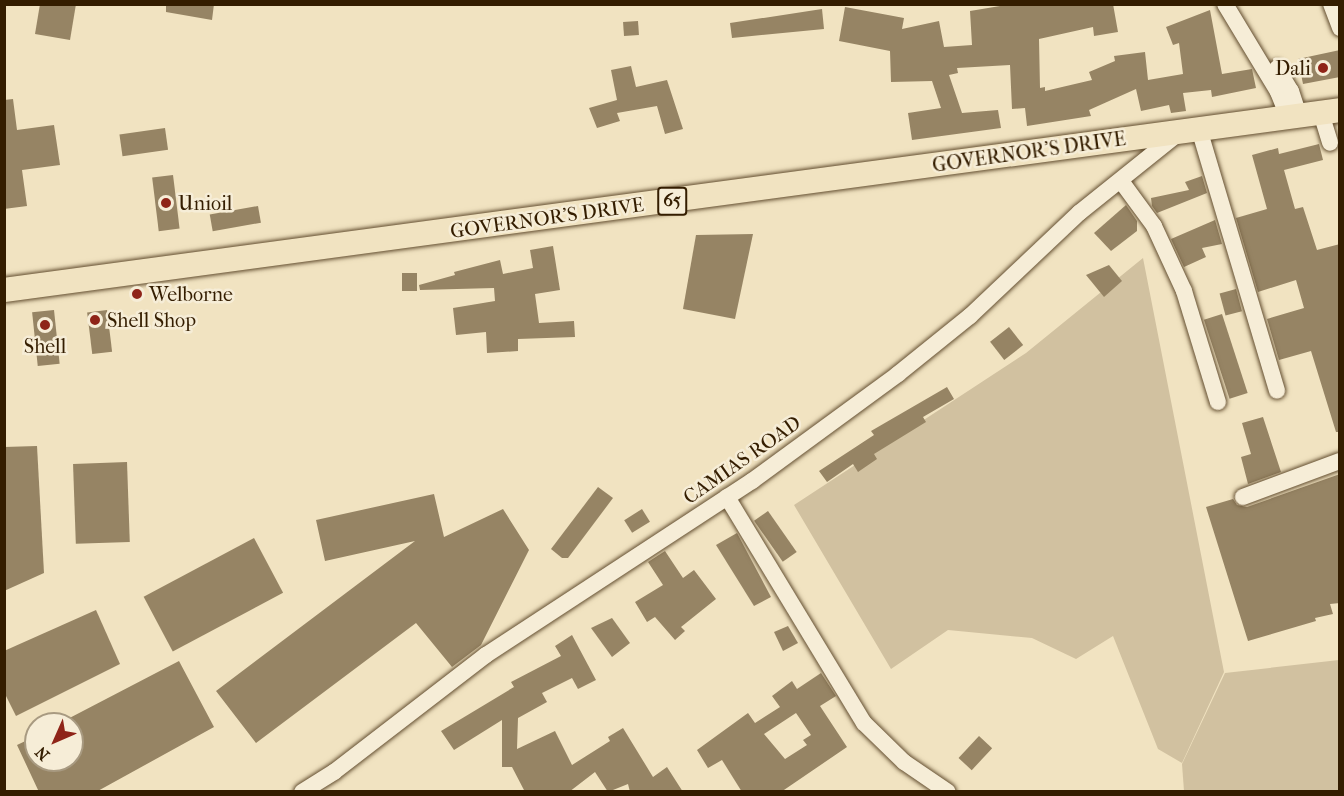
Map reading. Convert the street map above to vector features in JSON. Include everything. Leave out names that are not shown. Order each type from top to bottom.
[{"type":"highway","name":"GOVERNOR'S DRIVE","points":[[4,291],[1312,114]]},
{"type":"street","points":[[1225,4],[1278,92],[1312,114]]},
{"type":"street","points":[[1237,4],[1291,91],[1312,114],[1330,143]]},
{"type":"street","points":[[1332,4],[1340,28]]},
{"type":"street","points":[[1190,130],[1277,391]]},
{"type":"street","name":"CAMIAS ROAD","points":[[302,792],[334,772],[486,656],[727,497],[898,374],[970,316],[1079,213],[1190,130]]},
{"type":"street","points":[[1121,181],[1154,226],[1184,291],[1218,402]]},
{"type":"street","points":[[1243,497],[1340,462]]},
{"type":"street","points":[[727,497],[864,723],[904,762],[948,792]]},
{"type":"shaded area","points":[[1143,258],[1224,672],[1182,763],[1158,749],[1113,636],[1076,659],[1032,638],[948,630],[891,669],[794,505],[1026,353]]},
{"type":"shaded area","points":[[1339,660],[1339,791],[1184,791],[1182,764],[1225,673]]},
{"type":"building","points":[[40,4],[76,4],[70,40],[35,34]]},
{"type":"building","points":[[166,4],[214,4],[212,20],[166,12]]},
{"type":"building","points":[[1012,4],[1113,4],[1118,32],[1094,36],[1093,27],[1039,39],[1040,88],[1045,87],[1045,91],[1092,80],[1089,72],[1115,61],[1114,56],[1145,52],[1148,80],[1183,74],[1179,43],[1173,45],[1166,27],[1210,10],[1222,74],[1252,69],[1256,88],[1212,97],[1211,90],[1183,93],[1186,111],[1171,113],[1169,105],[1141,111],[1136,89],[1089,110],[1091,116],[1027,126],[1025,108],[1012,109],[1010,65],[957,68],[958,73],[949,75],[962,113],[998,110],[1001,128],[912,140],[908,113],[941,108],[932,81],[891,82],[890,51],[839,41],[845,7],[904,18],[902,29],[939,21],[944,47],[972,45],[970,11]]},
{"type":"building","points":[[822,9],[824,29],[732,38],[730,23]]},
{"type":"building","points":[[638,21],[639,35],[624,36],[623,22]]},
{"type":"building","points":[[1340,50],[1340,77],[1303,84],[1298,59]]},
{"type":"building","points":[[631,66],[636,87],[667,80],[683,129],[665,134],[657,106],[617,113],[620,121],[597,128],[589,108],[617,100],[611,70]]},
{"type":"building","points":[[13,99],[17,130],[54,125],[60,165],[22,170],[27,206],[4,209],[4,100]]},
{"type":"building","points":[[165,128],[168,150],[123,156],[119,134]]},
{"type":"building","points":[[1319,144],[1323,160],[1284,170],[1295,209],[1303,207],[1317,250],[1340,244],[1340,432],[1336,432],[1311,351],[1279,360],[1267,319],[1304,308],[1296,280],[1258,292],[1236,218],[1267,209],[1252,155],[1278,148],[1279,154]]},
{"type":"building","name":"Unioil","points":[[173,175],[180,229],[159,231],[152,178]]},
{"type":"building","points":[[1202,176],[1207,193],[1157,213],[1152,206],[1151,198],[1189,190],[1185,182]]},
{"type":"building","points":[[1126,205],[1137,221],[1137,231],[1111,251],[1094,233]]},
{"type":"building","points":[[258,206],[261,223],[213,231],[210,215]]},
{"type":"building","points":[[1215,220],[1222,244],[1202,248],[1206,257],[1184,267],[1171,239]]},
{"type":"building","points":[[753,234],[735,319],[683,309],[696,235]]},
{"type":"building","points":[[553,246],[560,290],[535,294],[539,323],[574,321],[575,337],[518,339],[518,351],[487,353],[486,332],[456,335],[453,308],[495,301],[494,288],[420,290],[419,285],[455,275],[454,272],[500,260],[503,274],[533,268],[530,250]]},
{"type":"building","points":[[1109,265],[1122,281],[1104,297],[1086,275]]},
{"type":"building","points":[[402,273],[417,273],[417,291],[402,291]]},
{"type":"building","points":[[1236,289],[1242,311],[1226,316],[1220,293]]},
{"type":"building","name":"Shell","points":[[54,310],[60,364],[38,366],[32,312]]},
{"type":"building","points":[[107,310],[112,352],[92,354],[87,312]]},
{"type":"building","points":[[1222,314],[1248,393],[1230,399],[1204,320]]},
{"type":"building","points":[[1009,327],[1023,345],[1004,360],[990,342]]},
{"type":"building","points":[[947,387],[954,399],[923,417],[926,422],[874,454],[877,459],[858,472],[853,464],[827,482],[819,471],[874,435],[871,431]]},
{"type":"building","points":[[1263,417],[1281,472],[1248,484],[1241,457],[1251,454],[1242,423]]},
{"type":"building","points":[[37,446],[44,573],[4,591],[4,447]]},
{"type":"building","points":[[127,462],[130,542],[76,544],[73,464]]},
{"type":"building","points":[[1340,474],[1340,603],[1330,604],[1333,614],[1248,641],[1206,507],[1233,499],[1237,505],[1247,507]]},
{"type":"building","points":[[598,487],[613,498],[568,558],[562,558],[551,549]]},
{"type":"building","points":[[434,494],[444,537],[503,509],[529,550],[481,645],[452,667],[416,623],[256,743],[216,691],[415,541],[325,561],[316,520]]},
{"type":"building","points":[[642,509],[650,522],[632,533],[624,520]]},
{"type":"building","points":[[768,511],[797,552],[783,562],[754,521]]},
{"type":"building","points":[[737,533],[771,597],[754,606],[716,545]]},
{"type":"building","points":[[254,538],[283,593],[173,651],[144,597]]},
{"type":"building","points":[[665,551],[683,578],[694,570],[716,599],[681,627],[685,631],[675,640],[655,617],[647,622],[635,602],[663,585],[648,562]]},
{"type":"building","points":[[96,610],[120,664],[16,716],[4,692],[4,651]]},
{"type":"building","points":[[612,618],[630,643],[612,657],[591,628]]},
{"type":"building","points":[[788,626],[798,643],[783,651],[774,632]]},
{"type":"building","points":[[572,635],[596,680],[578,689],[572,678],[542,693],[547,702],[518,718],[517,749],[555,731],[572,765],[610,741],[608,737],[623,728],[653,777],[667,767],[683,792],[630,792],[628,784],[608,792],[595,772],[569,792],[525,792],[512,767],[502,767],[502,720],[454,750],[441,731],[514,687],[511,682],[561,656],[555,646]]},
{"type":"building","points":[[179,661],[214,727],[96,792],[39,792],[30,772],[84,772],[84,712],[81,712]]},
{"type":"building","points":[[821,673],[836,696],[820,706],[847,747],[781,792],[742,792],[722,760],[708,768],[697,750],[748,713],[755,723],[780,707],[772,696],[792,681],[797,689]],"holes":[[[796,713],[811,735],[803,740],[807,745],[785,759],[764,734]]]},
{"type":"building","points":[[979,736],[992,748],[972,770],[959,758]]},
{"type":"building","points":[[24,742],[24,760],[17,745]]},
{"type":"place","name":"Dali","points":[[1323,68]]},
{"type":"place","name":"Unioil","points":[[166,203]]},
{"type":"place","name":"Welborne","points":[[137,294]]},
{"type":"place","name":"Shell Shop","points":[[95,320]]},
{"type":"place","name":"Shell","points":[[45,325]]}]
